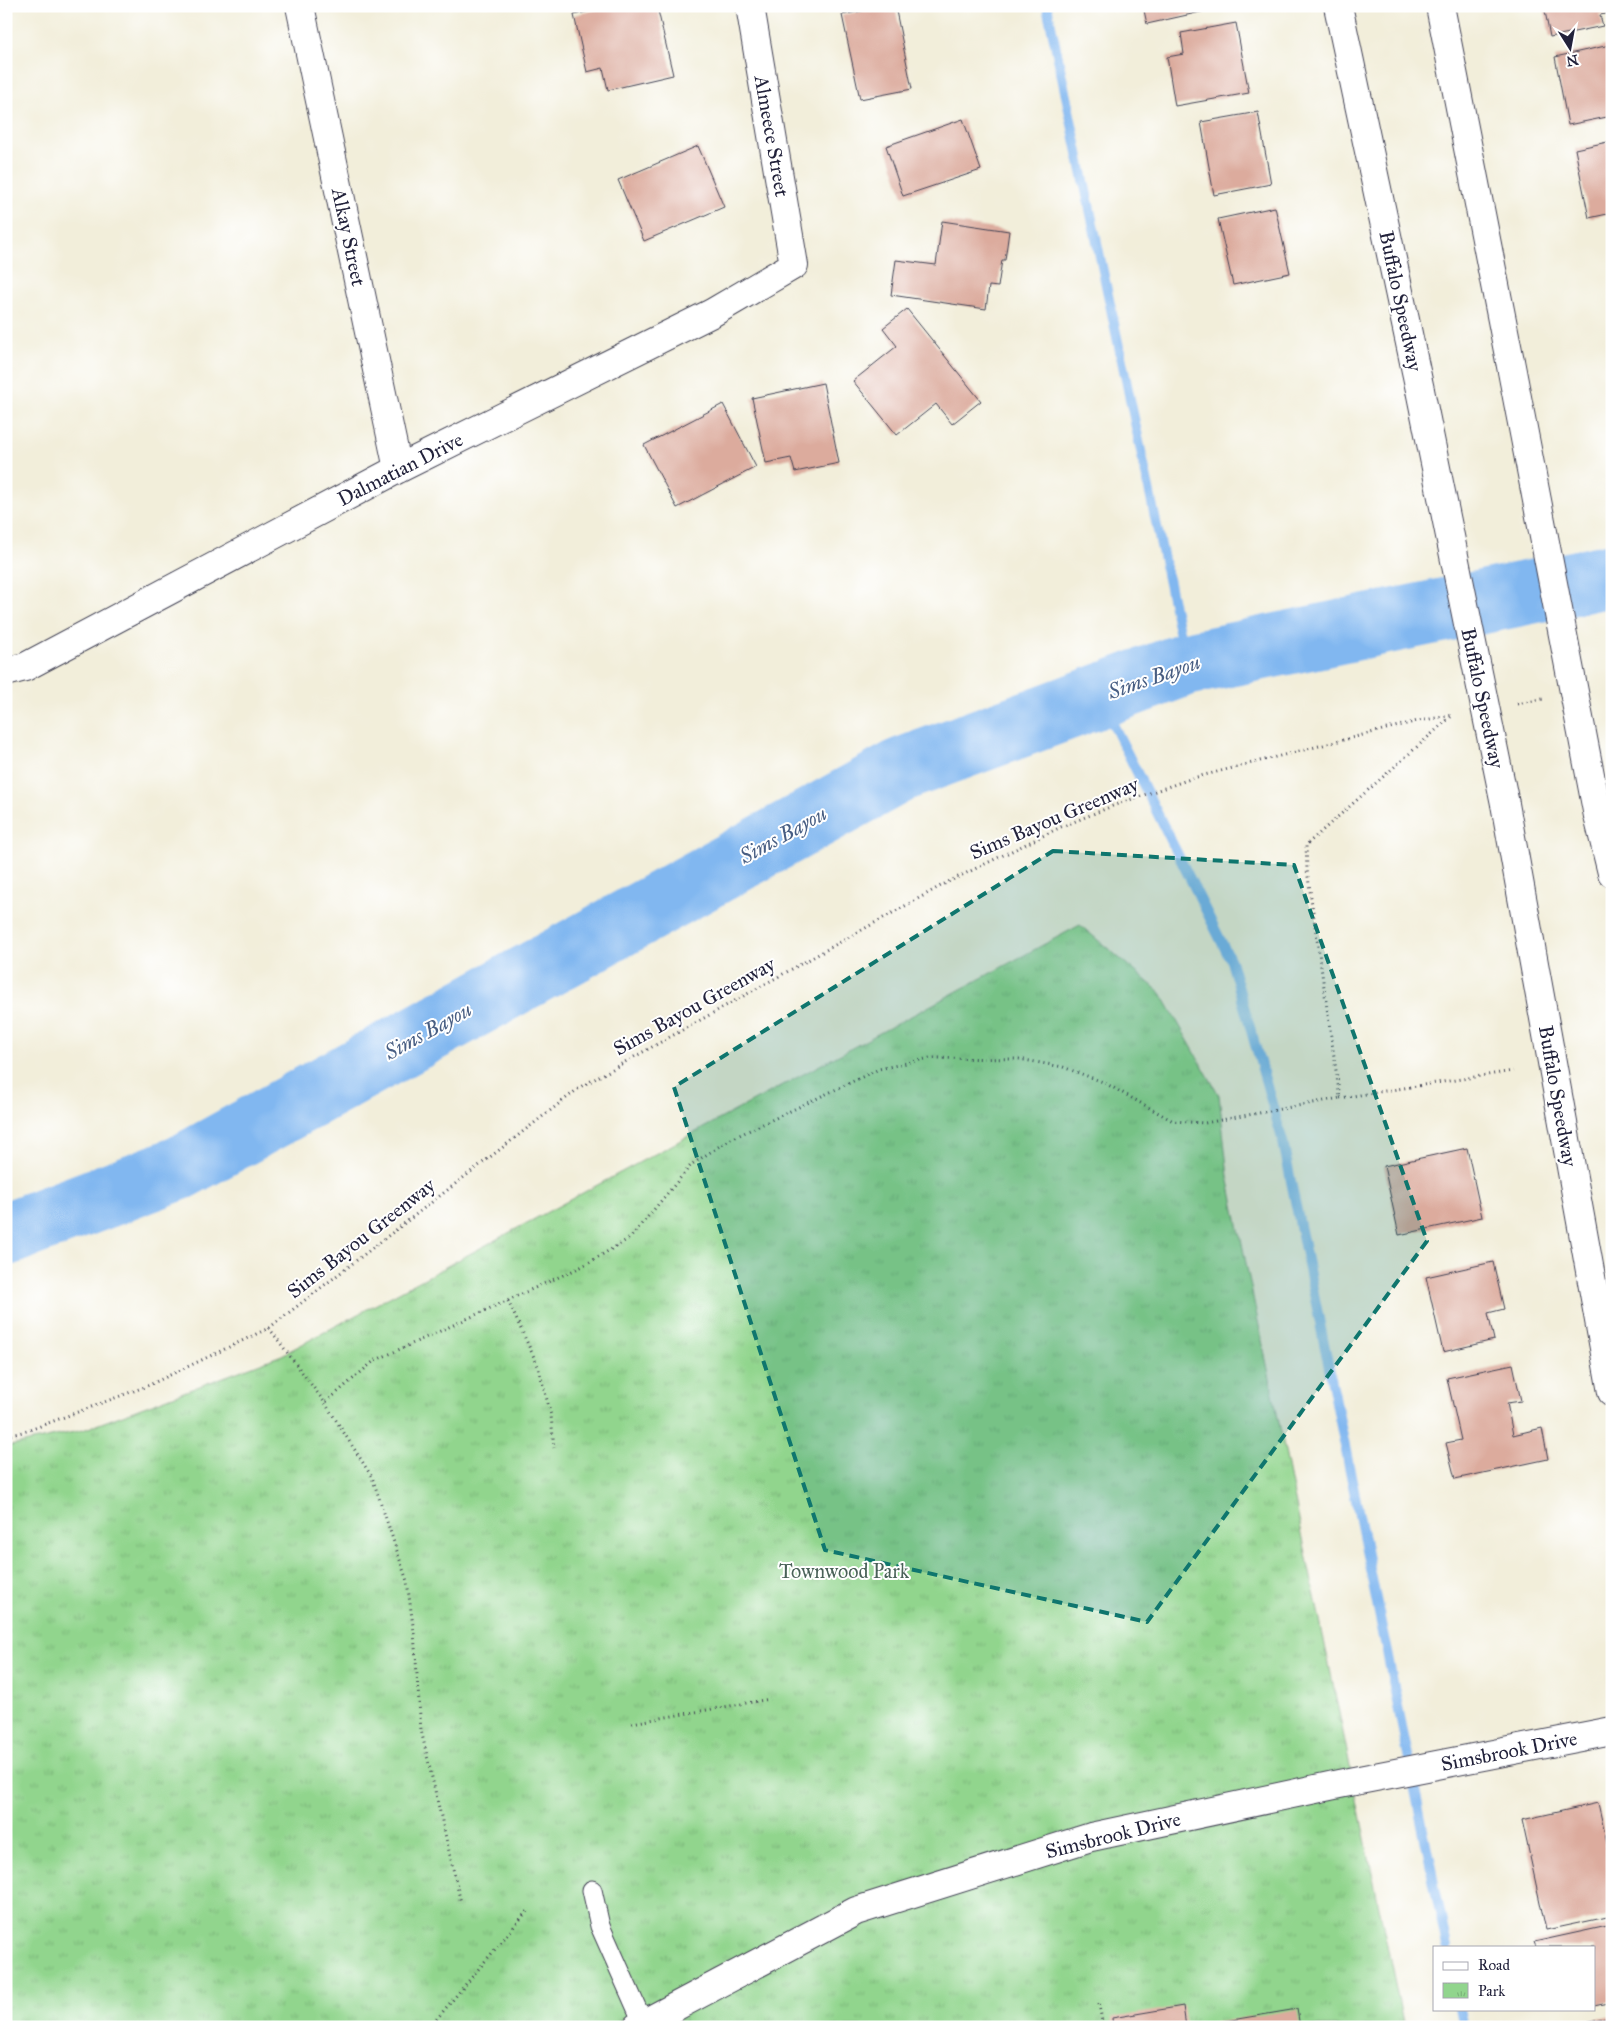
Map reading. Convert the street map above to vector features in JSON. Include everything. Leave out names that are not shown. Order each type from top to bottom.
[{"type":"street","name":"Alkay Street","points":[[300,6],[398,469]]},
{"type":"street","name":"Almeece Street","points":[[750,6],[794,266]]},
{"type":"street","name":"Buffalo Speedway","points":[[1338,6],[1420,390],[1505,804],[1612,1392]]},
{"type":"street","points":[[1440,6],[1598,816],[1612,873]]},
{"type":"street","name":"Dalmatian Drive","points":[[6,672],[25,667],[398,469],[712,313],[794,266]]},
{"type":"street","name":"Simsbrook Drive","points":[[642,2026],[856,1911],[1091,1837],[1339,1784],[1612,1731]]},
{"type":"lane","points":[[592,1890],[600,1926],[642,2026]]},
{"type":"path","points":[[1512,705],[1552,698]]},
{"type":"path","name":"Sims Bayou Greenway","points":[[6,1436],[27,1431],[147,1386],[269,1328],[582,1086],[948,882],[1062,827],[1193,778],[1418,721],[1463,713]]},
{"type":"path","name":"Sims Bayou Greenway","points":[[1340,1098],[1307,870],[1306,845],[1454,715]]},
{"type":"path","points":[[325,1403],[374,1361],[583,1266],[630,1238],[692,1164],[729,1140],[879,1069],[930,1058],[1019,1059],[1062,1067],[1103,1082],[1174,1121],[1205,1123],[1308,1103],[1513,1071]]},
{"type":"path","points":[[508,1301],[538,1366],[550,1415],[554,1448]]},
{"type":"path","points":[[269,1328],[325,1403],[372,1477],[407,1581],[414,1633],[421,1730],[461,1903]]},
{"type":"path","points":[[632,1723],[770,1699]]},
{"type":"path","points":[[430,2027],[528,1910]]},
{"type":"path","points":[[1099,2004],[1103,2027]]},
{"type":"highlighted area","points":[[1053,851],[1294,865],[1427,1241],[1147,1622],[825,1550],[674,1087]]},
{"type":"green space","name":"Townwood Park","points":[[1080,925],[1161,993],[1219,1095],[1228,1176],[1404,2027],[6,2027],[6,1447],[83,1430],[282,1355]]},
{"type":"building","points":[[611,6],[657,6],[673,75],[608,90],[603,68],[587,72],[574,15]]},
{"type":"building","points":[[886,6],[895,6],[912,89],[860,99],[842,15]]},
{"type":"building","points":[[1143,6],[1223,6],[1223,7],[1147,24]]},
{"type":"building","points":[[1544,6],[1612,6],[1612,13],[1600,15],[1603,26],[1550,37]]},
{"type":"building","points":[[1236,23],[1249,93],[1175,106],[1167,57],[1184,54],[1181,33]]},
{"type":"building","points":[[1610,45],[1612,54],[1612,116],[1568,125],[1555,57]]},
{"type":"building","points":[[1258,112],[1271,184],[1214,195],[1201,122]]},
{"type":"building","points":[[963,119],[981,170],[903,196],[886,146]]},
{"type":"building","points":[[1612,141],[1612,213],[1589,218],[1575,149]]},
{"type":"building","points":[[698,146],[724,207],[644,241],[618,180]]},
{"type":"building","points":[[1275,207],[1290,273],[1233,285],[1218,219]]},
{"type":"building","points":[[942,221],[1009,231],[1005,260],[1002,260],[998,287],[989,286],[986,309],[891,295],[896,260],[936,265]]},
{"type":"building","points":[[907,309],[981,401],[952,424],[936,404],[897,435],[853,381],[897,346],[883,328]]},
{"type":"building","points":[[823,383],[839,463],[795,472],[791,458],[766,463],[752,398]]},
{"type":"building","points":[[723,404],[756,467],[677,508],[644,445]]},
{"type":"building","points":[[1467,1148],[1482,1217],[1399,1235],[1384,1166]]},
{"type":"building","points":[[1493,1262],[1504,1309],[1488,1313],[1494,1340],[1443,1352],[1426,1277]]},
{"type":"building","points":[[1513,1364],[1521,1401],[1507,1403],[1513,1435],[1542,1428],[1548,1459],[1455,1479],[1446,1443],[1461,1440],[1447,1378]]},
{"type":"building","points":[[1598,1803],[1612,1866],[1612,1916],[1546,1930],[1522,1820]]},
{"type":"building","points":[[1612,1925],[1612,2002],[1596,2006],[1596,1946],[1536,1946],[1534,1942]]},
{"type":"building","points":[[1183,2006],[1186,2027],[1113,2027],[1112,2018]]},
{"type":"building","points":[[1297,2009],[1300,2027],[1196,2027],[1196,2026]]},
{"type":"building","points":[[1612,2016],[1612,2027],[1582,2027],[1581,2023]]},
{"type":"waterway","points":[[1047,6],[1186,664]]},
{"type":"waterway","name":"Sims Bayou","points":[[6,1234],[180,1168],[903,769],[1186,664],[1612,575]]},
{"type":"waterway","points":[[1099,696],[1231,961],[1283,1142],[1447,1946]]},
{"type":"waterway","points":[[1459,2010],[1463,2027]]}]
